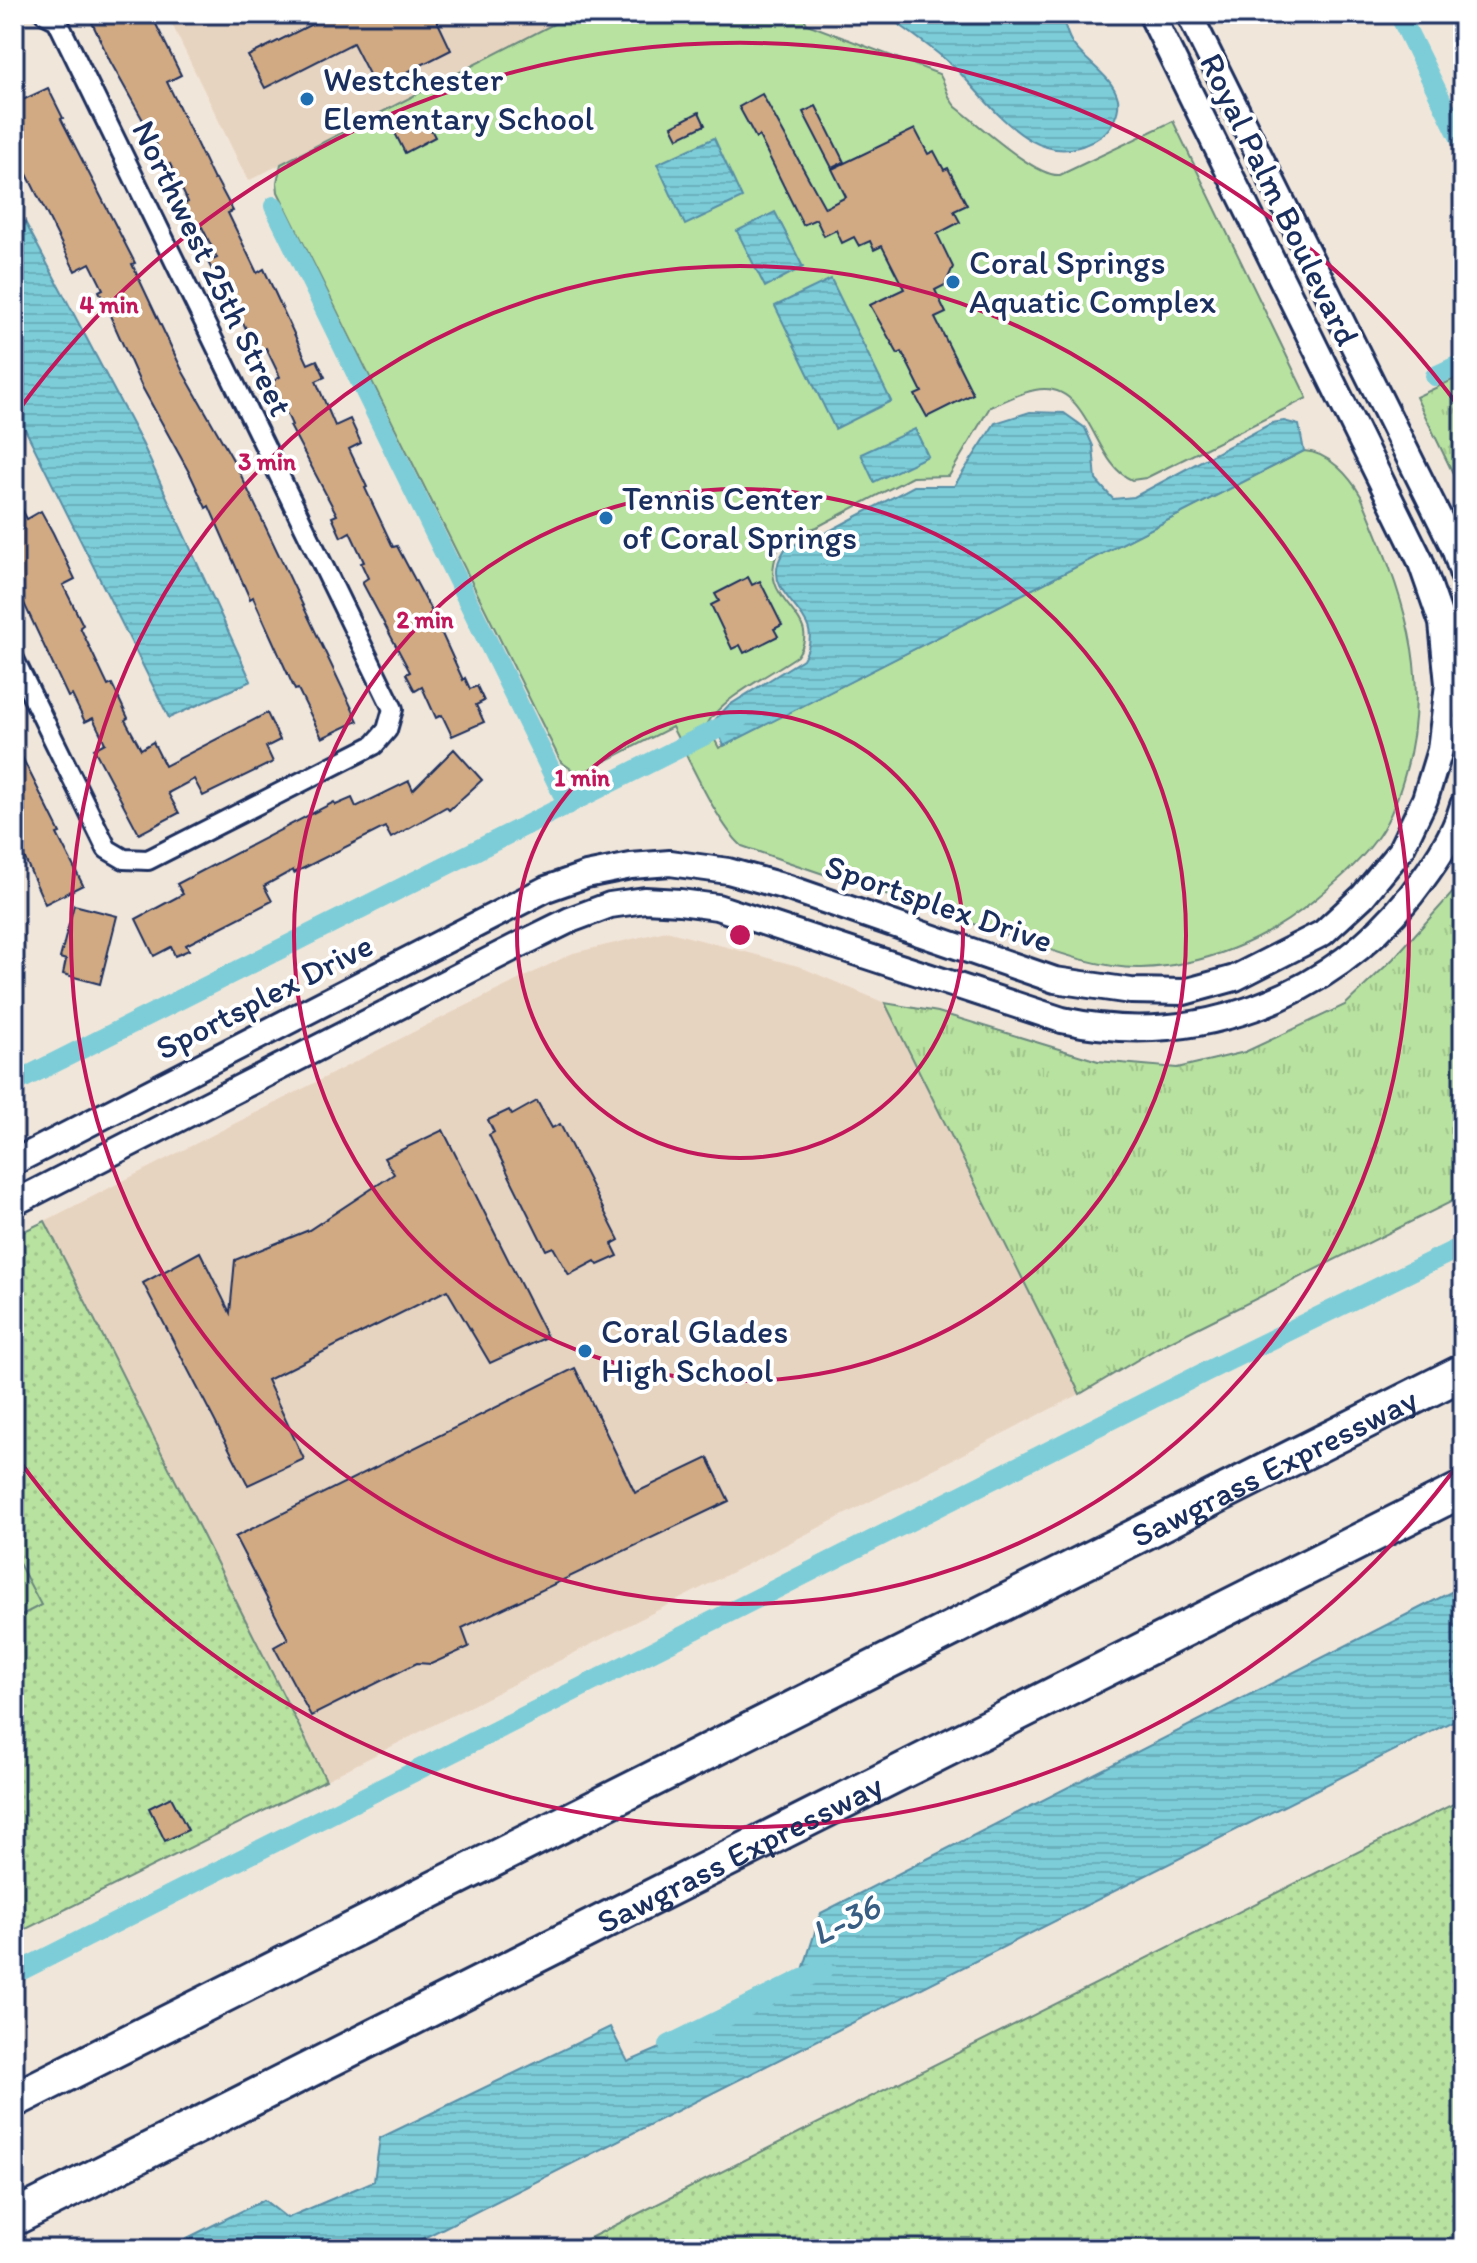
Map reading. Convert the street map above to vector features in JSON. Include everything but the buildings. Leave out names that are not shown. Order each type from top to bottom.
[{"type":"highway","name":"Sawgrass Expressway","points":[[14,2100],[1463,1372]]},
{"type":"highway","name":"Sawgrass Expressway","points":[[14,2218],[1463,1489]]},
{"type":"street","name":"Northwest 25th Street","points":[[14,659],[107,849],[124,859],[148,860],[374,745],[387,730],[393,709],[57,20],[45,14]]},
{"type":"street","name":"Royal Palm Boulevard","points":[[1151,14],[1349,414]]},
{"type":"street","name":"Royal Palm Boulevard","points":[[1189,14],[1454,548],[1463,575]]},
{"type":"street","name":"Sportsplex Drive","points":[[14,1162],[546,889],[586,875],[631,866],[670,863],[728,871],[786,887],[1055,980],[1131,991],[1184,992],[1235,978],[1323,933],[1363,896],[1400,851],[1419,812],[1440,750],[1448,684],[1442,623],[1420,560],[1349,414]]},
{"type":"street","name":"Sportsplex Drive","points":[[14,1203],[515,947],[570,920],[610,905],[645,900],[717,907],[1062,1020],[1099,1028],[1193,1025],[1242,1013],[1296,991],[1347,960],[1389,922],[1430,871],[1463,805]]},
{"type":"shaded area","name":"Westchester Elementary School","points":[[167,14],[573,14],[248,181]]},
{"type":"shaded area","name":"Coral Glades High School","points":[[666,931],[798,966],[885,1003],[1080,1394],[326,1780],[45,1221],[573,953]]},
{"type":"green space","name":"Tennis Center of Coral Springs","points":[[573,14],[802,14],[807,24],[939,74],[956,107],[1022,159],[1050,174],[1060,175],[1173,121],[1307,398],[1146,478],[1132,480],[1109,460],[1083,414],[1060,392],[1044,389],[1031,391],[990,407],[949,476],[912,477],[817,527],[782,539],[773,571],[775,583],[802,626],[803,645],[797,656],[734,696],[713,715],[707,725],[719,748],[1304,451],[1313,452],[1338,467],[1361,496],[1400,600],[1415,668],[1413,739],[1399,793],[1379,835],[1337,880],[1295,915],[1233,949],[1164,966],[1141,968],[1103,964],[1045,948],[742,846],[713,807],[672,727],[584,772],[577,773],[561,762],[278,192],[277,182],[281,164]]},
{"type":"green space","points":[[1463,375],[1463,494],[1416,397]]},
{"type":"green space","points":[[1463,881],[1463,1196],[1159,1347],[1080,1394],[885,1003],[938,1012],[1098,1061],[1177,1068],[1245,1052],[1345,1005],[1393,959]]},
{"type":"green space","points":[[45,1221],[326,1780],[14,1935],[14,1236]]},
{"type":"green space","points":[[14,1554],[41,1605],[14,1619]]},
{"type":"green space","points":[[1463,1799],[1463,2249],[568,2249]]},
{"type":"water","points":[[889,14],[1062,14],[1072,43],[1105,76],[1115,91],[1118,109],[1114,119],[1101,136],[1079,147],[1059,149],[1039,144],[1004,120],[950,64],[890,18]]},
{"type":"water","points":[[714,138],[742,198],[685,225],[657,164]]},
{"type":"water","points":[[14,201],[143,445],[251,681],[169,718],[14,407]]},
{"type":"water","points":[[775,212],[803,267],[765,287],[737,231]]},
{"type":"water","points":[[831,279],[891,401],[835,429],[775,306]]},
{"type":"water","points":[[1030,412],[1064,413],[1085,428],[1093,446],[1096,480],[1113,499],[1134,497],[1272,423],[1284,421],[1299,425],[1304,451],[724,746],[713,722],[728,706],[803,659],[809,644],[809,631],[804,619],[781,589],[777,577],[786,547],[820,536],[914,486],[954,486],[995,423]]},
{"type":"water","points":[[915,429],[928,456],[874,482],[861,454]]},
{"type":"water","points":[[1463,1586],[1463,1716],[402,2249],[165,2249],[264,2200],[287,2218],[374,2181],[380,2138],[610,2027],[628,2062],[797,1989],[821,1913]]},
{"type":"waterway","points":[[1399,14],[1463,144]]},
{"type":"waterway","points":[[274,206],[568,805]]},
{"type":"waterway","points":[[1435,376],[1463,363]]},
{"type":"waterway","points":[[14,1083],[739,718]]},
{"type":"waterway","points":[[14,1974],[1209,1370],[1463,1246]]},
{"type":"waterway","name":"L-36","points":[[669,2045],[823,1969]]},
{"type":"place","name":"Westchester Elementary School","points":[[307,99]]},
{"type":"place","name":"Coral Springs Aquatic Complex","points":[[953,282]]},
{"type":"place","name":"Tennis Center of Coral Springs","points":[[606,518]]},
{"type":"place","name":"Coral Glades High School","points":[[585,1351]]}]
